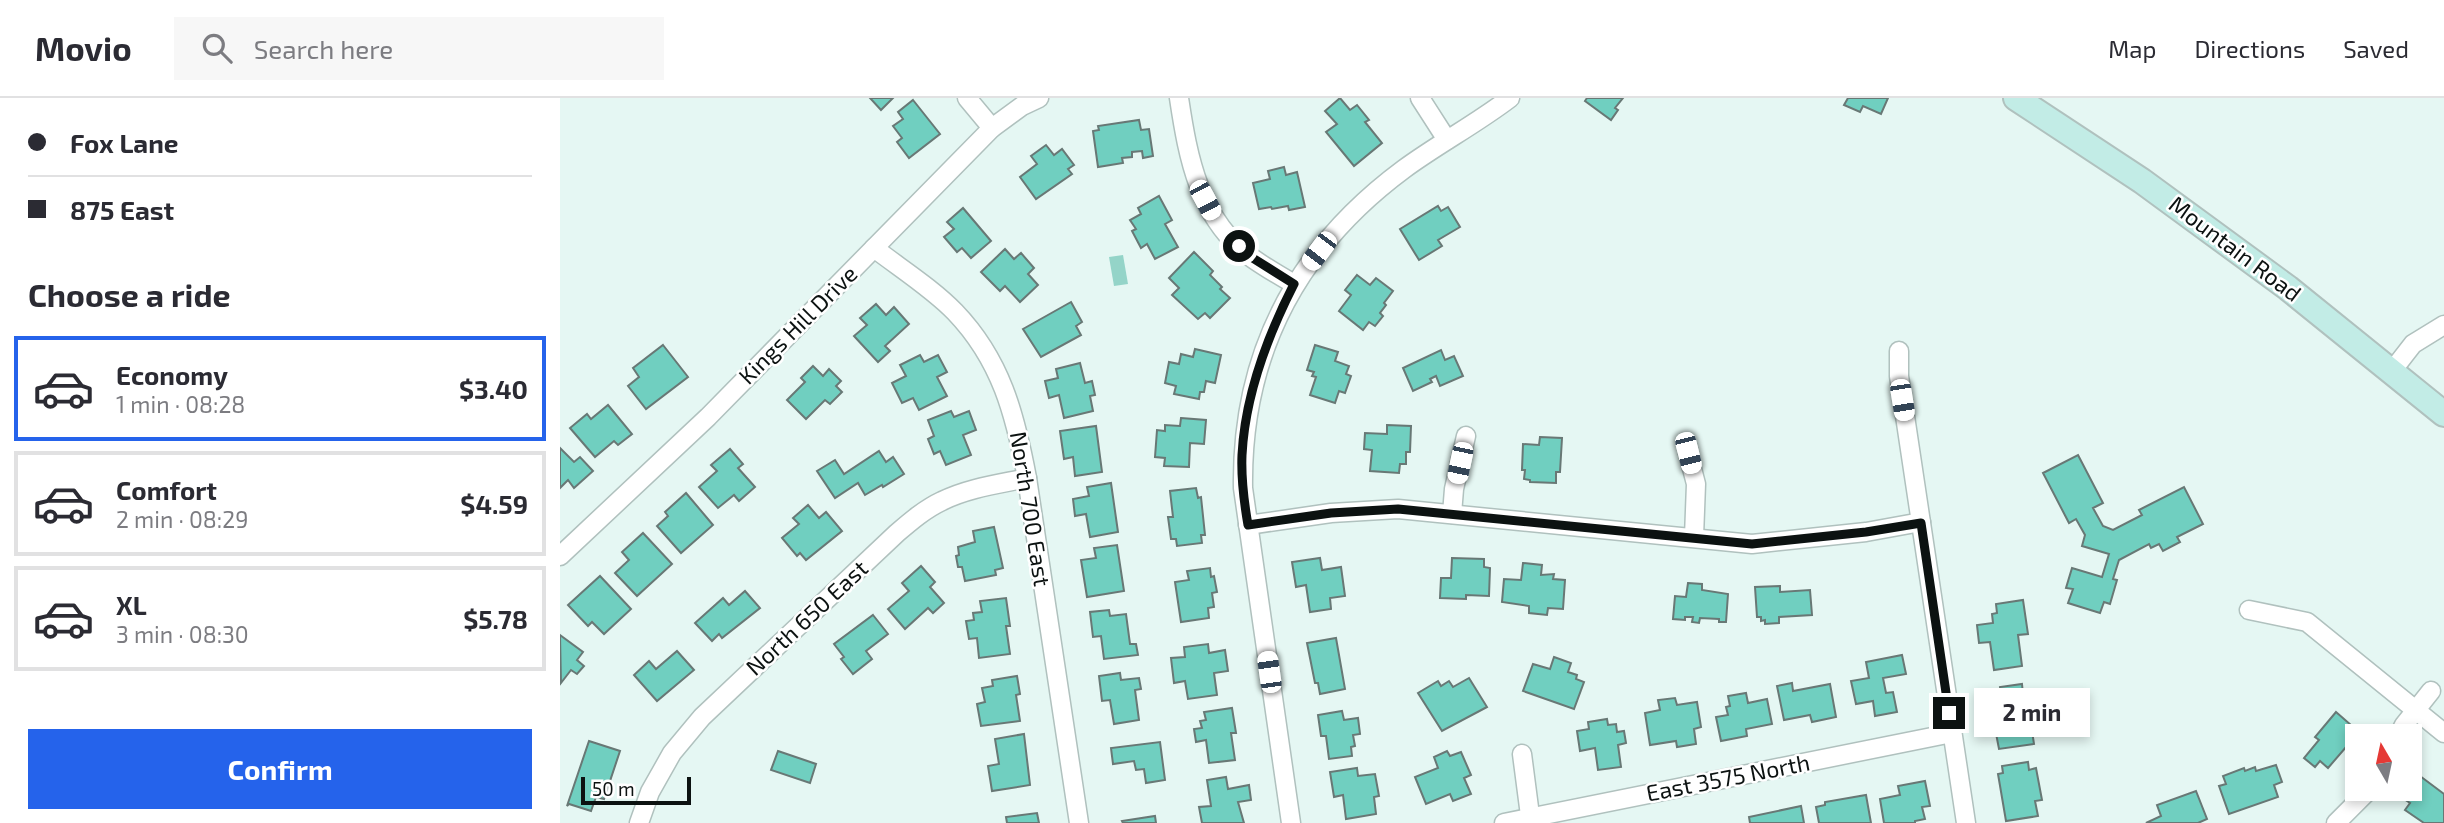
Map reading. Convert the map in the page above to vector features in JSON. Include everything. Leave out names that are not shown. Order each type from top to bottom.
[{"type":"street","points":[[967,98],[992,128]]},
{"type":"street","name":"Kings Hill Drive","points":[[560,556],[708,417],[992,128],[1038,98]]},
{"type":"street","points":[[1179,98],[1188,155],[1198,187],[1212,213],[1227,235],[1251,257],[1294,284]]},
{"type":"street","points":[[1420,98],[1447,140]]},
{"type":"street","points":[[1291,823],[1243,488],[1242,454],[1246,422],[1264,350],[1294,284],[1342,224],[1368,198],[1404,169],[1510,98]]},
{"type":"street","name":"Mountain Road","points":[[2016,98],[2142,181],[2288,288],[2444,414]]},
{"type":"street","name":"North 700 East","points":[[874,248],[953,310],[972,331],[1006,391],[1017,425],[1027,478],[1079,823]]},
{"type":"street","points":[[2392,370],[2413,344],[2444,325]]},
{"type":"street","points":[[1899,351],[1899,376],[1966,823]]},
{"type":"street","points":[[1452,514],[1454,489],[1466,436]]},
{"type":"street","points":[[1688,453],[1696,484],[1694,537]]},
{"type":"street","name":"North 650 East","points":[[639,823],[650,792],[673,753],[702,717],[897,533],[922,512],[943,501],[964,493],[1027,478]]},
{"type":"street","points":[[1248,525],[1362,510],[1398,509],[1752,544],[1866,532],[1921,523]]},
{"type":"street","points":[[2249,610],[2306,622],[2444,733]]},
{"type":"street","points":[[2407,724],[2431,691]]},
{"type":"street","name":"East 3575 North","points":[[1504,823],[1530,820],[1952,733]]},
{"type":"street","points":[[1522,754],[1530,820]]},
{"type":"street","points":[[2336,823],[2357,802]]},
{"type":"green space","points":[[1123,255],[1128,284],[1114,286],[1109,257]]},
{"type":"building","points":[[870,98],[893,98],[881,110]]},
{"type":"building","points":[[1340,98],[1350,110],[1357,105],[1369,120],[1365,122],[1382,143],[1354,166],[1326,132],[1337,124],[1325,111]]},
{"type":"building","points":[[1587,98],[1623,98],[1615,108],[1618,110],[1611,120],[1585,101]]},
{"type":"building","points":[[1848,98],[1888,98],[1881,114],[1863,106],[1860,112],[1844,105]]},
{"type":"building","points":[[913,100],[940,134],[909,158],[897,142],[902,138],[893,126],[903,119],[898,112]]},
{"type":"building","points":[[1139,120],[1141,130],[1149,129],[1153,156],[1143,158],[1142,151],[1132,152],[1132,157],[1122,158],[1123,163],[1098,167],[1093,131],[1099,130],[1098,126]]},
{"type":"building","points":[[1046,145],[1054,155],[1062,149],[1074,165],[1068,169],[1072,174],[1036,199],[1020,177],[1037,164],[1031,156]]},
{"type":"building","points":[[1284,167],[1286,175],[1297,172],[1305,207],[1289,210],[1288,206],[1259,209],[1253,183],[1270,179],[1268,171]]},
{"type":"building","points":[[1159,196],[1172,220],[1165,224],[1178,247],[1155,259],[1147,244],[1141,248],[1132,231],[1136,229],[1130,220],[1141,214],[1138,208]]},
{"type":"building","points":[[1438,206],[1441,211],[1448,207],[1460,227],[1438,240],[1442,246],[1419,260],[1400,229]]},
{"type":"building","points":[[963,208],[991,241],[971,258],[962,248],[957,252],[944,237],[954,229],[947,222]]},
{"type":"building","points":[[1005,249],[1014,259],[1021,253],[1034,268],[1028,274],[1038,285],[1020,302],[1005,286],[1000,291],[981,272]]},
{"type":"building","points":[[1194,252],[1213,271],[1210,275],[1230,298],[1210,318],[1205,313],[1198,319],[1172,295],[1179,288],[1169,278]]},
{"type":"building","points":[[1357,275],[1370,285],[1376,278],[1393,291],[1380,313],[1383,316],[1375,326],[1369,322],[1363,330],[1339,311],[1351,295],[1345,290]]},
{"type":"building","points":[[1071,302],[1082,322],[1076,326],[1081,335],[1041,357],[1023,329]]},
{"type":"building","points":[[876,304],[886,315],[894,307],[909,324],[885,346],[890,351],[878,362],[854,336],[867,325],[860,318]]},
{"type":"building","points":[[663,345],[688,377],[646,409],[628,386],[639,377],[633,368]]},
{"type":"building","points":[[1315,345],[1338,352],[1335,361],[1349,366],[1346,374],[1351,376],[1345,393],[1339,391],[1335,403],[1310,395],[1316,377],[1312,376],[1314,372],[1307,370]]},
{"type":"building","points":[[1195,349],[1221,355],[1215,383],[1206,381],[1204,392],[1200,392],[1199,399],[1174,394],[1176,386],[1165,383],[1169,362],[1179,364],[1181,354],[1193,357]]},
{"type":"building","points":[[1441,350],[1445,360],[1454,356],[1463,376],[1440,386],[1436,376],[1430,379],[1432,382],[1413,391],[1403,368]]},
{"type":"building","points":[[920,355],[924,362],[938,355],[947,372],[937,377],[947,396],[919,410],[913,398],[902,403],[892,383],[906,376],[900,365]]},
{"type":"building","points":[[1080,363],[1085,383],[1092,381],[1095,395],[1090,396],[1093,411],[1064,418],[1059,395],[1049,398],[1045,381],[1058,378],[1056,369]]},
{"type":"building","points":[[813,366],[823,376],[829,369],[841,381],[836,386],[842,392],[830,404],[825,400],[806,419],[787,400],[805,382],[801,378]]},
{"type":"building","points":[[608,405],[632,434],[618,445],[614,441],[595,457],[570,428],[587,414],[591,419]]},
{"type":"building","points":[[951,411],[954,417],[969,411],[976,430],[963,435],[971,455],[946,465],[940,451],[934,454],[928,439],[934,436],[928,420]]},
{"type":"building","points":[[1181,418],[1206,420],[1204,444],[1190,443],[1189,467],[1164,466],[1165,458],[1155,457],[1157,430],[1165,431],[1165,425],[1180,426]]},
{"type":"building","points":[[1387,425],[1411,426],[1410,452],[1406,452],[1406,464],[1400,464],[1399,473],[1370,471],[1372,450],[1364,449],[1365,433],[1387,434]]},
{"type":"building","points":[[1096,426],[1102,472],[1075,476],[1073,457],[1064,459],[1060,431]]},
{"type":"building","points":[[1540,437],[1562,438],[1560,472],[1556,472],[1556,483],[1530,482],[1524,479],[1523,444],[1539,445]]},
{"type":"building","points":[[560,448],[574,462],[580,457],[593,471],[574,488],[568,480],[560,488]]},
{"type":"building","points":[[730,449],[743,464],[738,468],[755,487],[739,501],[734,495],[718,508],[699,487],[717,471],[711,465]]},
{"type":"building","points":[[879,451],[886,462],[893,457],[904,474],[865,495],[858,483],[835,498],[817,471],[835,460],[844,474]]},
{"type":"building","points":[[2078,455],[2103,503],[2093,508],[2103,526],[2113,530],[2142,515],[2139,510],[2184,487],[2203,524],[2177,537],[2180,542],[2163,551],[2159,544],[2151,548],[2149,544],[2119,560],[2110,604],[2104,602],[2100,613],[2068,603],[2073,589],[2066,588],[2072,568],[2102,577],[2109,554],[2082,546],[2085,535],[2076,519],[2069,523],[2043,473]]},
{"type":"building","points":[[1111,483],[1118,532],[1090,537],[1086,514],[1075,516],[1073,499],[1089,496],[1087,487]]},
{"type":"building","points":[[1196,488],[1198,498],[1201,497],[1205,535],[1201,535],[1202,543],[1177,546],[1176,539],[1171,539],[1168,517],[1173,517],[1170,491]]},
{"type":"building","points":[[686,493],[713,525],[681,553],[657,526],[668,516],[665,512]]},
{"type":"building","points":[[808,505],[819,518],[826,512],[842,531],[806,560],[800,553],[797,556],[782,538],[799,524],[793,518]]},
{"type":"building","points":[[994,527],[1003,568],[995,570],[996,575],[965,581],[962,567],[958,567],[958,547],[975,542],[973,531]]},
{"type":"building","points":[[643,533],[672,564],[637,596],[615,573],[629,560],[622,552]]},
{"type":"building","points":[[1117,545],[1124,591],[1087,597],[1081,560],[1096,558],[1094,548]]},
{"type":"building","points":[[1320,558],[1322,570],[1341,567],[1345,596],[1330,598],[1331,609],[1310,612],[1306,585],[1296,587],[1292,562]]},
{"type":"building","points":[[1452,558],[1484,559],[1484,567],[1490,568],[1489,596],[1440,598],[1441,578],[1451,578]]},
{"type":"building","points":[[1523,563],[1542,565],[1541,575],[1554,574],[1553,579],[1565,580],[1563,609],[1548,608],[1547,615],[1529,613],[1529,606],[1502,602],[1504,579],[1521,580]]},
{"type":"building","points":[[921,566],[935,582],[930,587],[944,603],[933,613],[928,608],[905,629],[888,609],[909,591],[902,583]]},
{"type":"building","points":[[1210,568],[1217,592],[1212,593],[1214,607],[1208,608],[1209,618],[1181,622],[1175,582],[1189,580],[1187,571]]},
{"type":"building","points":[[600,576],[631,609],[604,634],[592,622],[588,626],[568,605]]},
{"type":"building","points":[[1688,583],[1702,584],[1702,590],[1728,594],[1726,622],[1700,618],[1699,623],[1692,622],[1693,617],[1685,617],[1685,620],[1673,619],[1675,596],[1686,597]]},
{"type":"building","points":[[1780,586],[1780,592],[1810,590],[1812,615],[1779,617],[1779,623],[1765,624],[1765,620],[1761,621],[1761,617],[1757,617],[1755,587]]},
{"type":"building","points":[[745,591],[760,608],[722,638],[719,634],[712,641],[695,623],[723,598],[729,605]]},
{"type":"building","points":[[1006,598],[1010,654],[979,658],[977,638],[969,639],[966,621],[974,620],[973,613],[982,612],[980,601]]},
{"type":"building","points":[[2023,600],[2028,634],[2018,635],[2022,666],[1994,670],[1990,642],[1979,643],[1977,625],[1993,623],[1992,614],[1997,613],[1996,604]]},
{"type":"building","points":[[1109,610],[1110,616],[1126,614],[1130,644],[1136,644],[1138,655],[1104,659],[1101,636],[1093,637],[1090,612]]},
{"type":"building","points":[[873,615],[888,634],[866,651],[872,659],[853,674],[841,659],[844,657],[834,644]]},
{"type":"building","points":[[560,635],[583,652],[577,660],[584,666],[577,674],[571,670],[561,683]]},
{"type":"building","points":[[1336,638],[1345,689],[1320,694],[1318,683],[1315,683],[1307,643]]},
{"type":"building","points":[[1208,644],[1209,653],[1225,650],[1228,671],[1214,673],[1217,695],[1188,699],[1185,681],[1174,683],[1171,658],[1185,657],[1184,647]]},
{"type":"building","points":[[677,651],[694,670],[657,701],[634,675],[649,661],[656,669]]},
{"type":"building","points":[[1902,655],[1906,674],[1883,678],[1886,693],[1893,692],[1897,712],[1875,716],[1873,701],[1856,704],[1851,681],[1869,678],[1866,662]]},
{"type":"building","points":[[1554,657],[1571,663],[1568,672],[1577,675],[1576,679],[1584,682],[1574,709],[1523,691],[1533,664],[1550,669]]},
{"type":"building","points":[[1120,673],[1121,680],[1139,678],[1141,689],[1135,690],[1139,720],[1114,724],[1110,700],[1102,701],[1099,676]]},
{"type":"building","points":[[1017,676],[1020,694],[1016,695],[1020,721],[981,726],[977,704],[985,702],[982,688],[993,686],[992,680]]},
{"type":"building","points":[[1469,678],[1487,707],[1442,731],[1418,693],[1438,681],[1441,686],[1449,681],[1453,687]]},
{"type":"building","points":[[1792,683],[1793,691],[1830,684],[1836,717],[1812,722],[1810,715],[1784,720],[1777,686]]},
{"type":"building","points":[[2022,684],[2023,694],[2030,693],[2032,701],[2026,702],[2034,744],[1999,749],[1993,718],[1987,719],[1984,699],[2001,696],[2000,687]]},
{"type":"building","points":[[1746,693],[1748,703],[1767,699],[1772,724],[1746,729],[1747,736],[1721,741],[1716,717],[1728,715],[1728,696]]},
{"type":"building","points":[[1675,698],[1677,705],[1697,702],[1701,727],[1694,729],[1696,744],[1677,747],[1676,741],[1650,745],[1645,713],[1660,710],[1658,700]]},
{"type":"building","points":[[1232,708],[1236,733],[1231,733],[1235,760],[1209,763],[1206,740],[1196,742],[1194,729],[1202,728],[1200,721],[1206,720],[1204,712]]},
{"type":"building","points":[[1342,711],[1344,720],[1358,718],[1360,734],[1353,735],[1355,746],[1351,747],[1352,756],[1329,759],[1326,736],[1321,736],[1318,715]]},
{"type":"building","points":[[2336,712],[2350,724],[2345,724],[2345,748],[2328,768],[2320,761],[2315,767],[2304,758],[2319,740],[2315,737]]},
{"type":"building","points":[[1607,719],[1608,725],[1616,724],[1617,732],[1624,731],[1626,743],[1618,745],[1621,767],[1598,770],[1595,748],[1580,751],[1577,731],[1589,729],[1588,722]]},
{"type":"building","points":[[1024,734],[1030,785],[992,791],[988,766],[999,764],[995,739]]},
{"type":"building","points":[[589,741],[620,751],[604,799],[596,797],[591,811],[569,804],[567,806]]},
{"type":"building","points":[[1160,742],[1165,780],[1146,783],[1144,769],[1136,770],[1134,761],[1113,764],[1111,748]]},
{"type":"building","points":[[778,751],[816,764],[810,783],[771,770]]},
{"type":"building","points":[[1447,751],[1450,756],[1461,752],[1471,775],[1464,778],[1471,794],[1453,801],[1450,794],[1426,804],[1415,777],[1438,768],[1434,757]]},
{"type":"building","points":[[2028,762],[2029,770],[2036,768],[2042,800],[2035,801],[2038,816],[2006,821],[1998,774],[2003,773],[2002,766]]},
{"type":"building","points":[[2276,765],[2282,782],[2274,785],[2278,797],[2229,814],[2219,786],[2226,784],[2223,776],[2244,768],[2245,771],[2255,767],[2256,771]]},
{"type":"building","points":[[1357,768],[1358,776],[1375,774],[1379,796],[1374,797],[1376,814],[1346,819],[1343,795],[1334,797],[1330,772]]},
{"type":"building","points":[[1226,777],[1228,789],[1249,785],[1251,800],[1238,802],[1244,823],[1202,823],[1199,807],[1211,806],[1207,780]]},
{"type":"building","points":[[2422,778],[2444,794],[2444,823],[2424,823],[2405,810],[2410,803],[2422,802]]},
{"type":"building","points":[[1925,781],[1930,806],[1922,807],[1925,819],[1915,823],[1884,823],[1880,799],[1900,795],[1898,786]]},
{"type":"building","points":[[2196,791],[2207,819],[2198,823],[2146,823],[2161,816],[2157,805]]},
{"type":"building","points":[[1866,795],[1871,823],[1819,823],[1816,807],[1825,805],[1825,802]]},
{"type":"building","points":[[1801,806],[1804,823],[1750,823],[1749,817]]},
{"type":"building","points":[[1037,813],[1039,823],[1007,823],[1006,817]]},
{"type":"building","points":[[1155,816],[1156,823],[1122,821]]},
{"type":"route","points":[[1239,246],[1251,257],[1294,284],[1264,350],[1246,422],[1242,454],[1248,525],[1331,513],[1398,509],[1752,544],[1866,532],[1921,523],[1949,713]]}]
